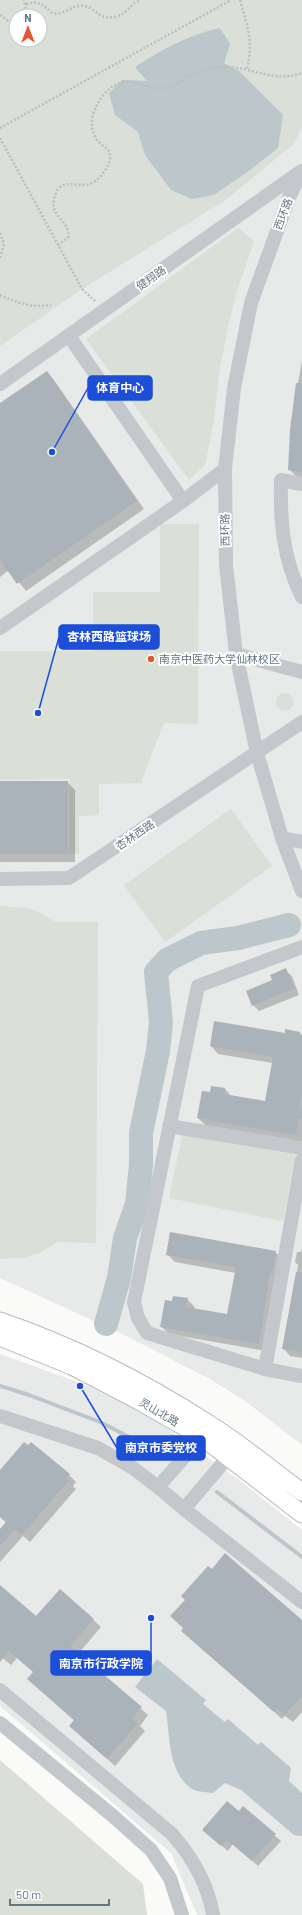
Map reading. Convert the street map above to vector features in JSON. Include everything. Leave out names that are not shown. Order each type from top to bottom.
[{"type":"main road","name":"灵山北路","points":[[0,1321],[65,1346],[141,1384],[210,1424],[302,1492]]},
{"type":"main road","name":"灵山北路","points":[[0,1337],[72,1366],[139,1401],[202,1437],[302,1514]]},
{"type":"street","name":"西环路","points":[[302,171],[296,196],[251,303],[234,388],[225,469],[226,566],[236,654],[257,753],[282,838],[302,892]]},
{"type":"street","name":"健翔路","points":[[0,384],[302,171]]},
{"type":"street","points":[[69,336],[183,500]]},
{"type":"street","points":[[0,628],[225,469]]},
{"type":"street","points":[[302,484],[282,480],[281,511],[285,550],[291,572],[302,597]]},
{"type":"street","points":[[236,654],[302,671]]},
{"type":"street","name":"杏林西路","points":[[0,879],[69,878],[302,722]]},
{"type":"street","points":[[282,838],[302,842]]},
{"type":"street","points":[[302,947],[198,986],[134,1302],[138,1318],[147,1333],[265,1369],[302,1376]]},
{"type":"street","points":[[169,1126],[302,1148]]},
{"type":"street","points":[[265,1369],[302,1160]]},
{"type":"street","points":[[0,1416],[98,1448],[133,1468],[302,1602]]},
{"type":"street","points":[[158,1487],[202,1437]]},
{"type":"street","points":[[184,1509],[228,1457]]},
{"type":"street","points":[[0,1690],[172,1834],[190,1856],[197,1868],[208,1895],[213,1915]]},
{"type":"street","points":[[0,1723],[113,1816],[151,1850],[170,1878],[182,1915]]},
{"type":"path","points":[[24,0],[26,8]]},
{"type":"path","points":[[26,4],[36,2],[41,3],[52,13],[58,14],[73,7],[84,6],[90,8],[99,15],[111,18],[123,14],[134,1],[140,0]]},
{"type":"path","points":[[0,128],[231,0]]},
{"type":"path","points":[[240,0],[250,32],[250,57],[247,69]]},
{"type":"path","points":[[58,245],[68,238],[69,233],[66,225],[55,212],[54,201],[58,189],[67,184],[81,186],[94,182],[101,176],[110,161],[109,152],[97,139],[94,132],[92,117],[97,103],[112,88],[125,82],[140,82],[153,88],[167,88],[212,68],[247,69],[274,77],[302,72]]},
{"type":"path","points":[[0,138],[82,289],[105,310]]},
{"type":"path","points":[[0,232],[4,244],[0,258]]},
{"type":"path","points":[[0,295],[26,305],[51,305]]},
{"type":"shaded area","name":"南京中医药大学仙林校区","points":[[0,0],[302,0],[302,1445],[245,1401],[210,1379],[118,1332],[0,1278]]},
{"type":"shaded area","points":[[0,0],[302,0],[302,127],[294,144],[224,201],[82,289],[0,346]]},
{"type":"shaded area","points":[[220,28],[230,44],[224,63],[239,71],[283,115],[278,148],[214,195],[192,199],[171,190],[145,155],[138,132],[115,115],[109,93],[122,80],[147,81],[135,67],[156,54],[176,43]]},
{"type":"shaded area","points":[[238,228],[254,241],[236,294],[228,327],[219,373],[214,420],[205,465],[189,480],[86,339]]},
{"type":"shaded area","points":[[160,524],[199,524],[198,724],[164,723],[142,779],[142,783],[99,784],[99,815],[79,816],[79,854],[69,854],[69,779],[0,780],[0,651],[93,651],[93,592],[160,592]]},
{"type":"shaded area","points":[[285,693],[291,696],[294,702],[291,708],[285,711],[279,708],[276,702],[279,696]]},
{"type":"shaded area","points":[[231,809],[272,866],[165,942],[124,885]]},
{"type":"shaded area","points":[[0,906],[26,908],[37,911],[56,922],[98,922],[96,1243],[58,1242],[39,1253],[28,1257],[0,1259]]},
{"type":"shaded area","points":[[183,1132],[296,1155],[283,1221],[169,1198]]},
{"type":"shaded area","points":[[0,1354],[86,1385],[156,1420],[243,1483],[302,1530],[302,1915],[197,1915],[171,1853],[0,1706]]},
{"type":"shaded area","points":[[157,1659],[206,1700],[203,1704],[225,1722],[228,1719],[258,1745],[261,1742],[291,1768],[289,1781],[302,1793],[302,1836],[294,1835],[241,1790],[225,1783],[213,1793],[202,1792],[192,1789],[184,1782],[178,1774],[174,1764],[166,1711],[135,1687]]},
{"type":"shaded area","points":[[0,1760],[143,1884],[147,1915],[0,1915]]},
{"type":"building","points":[[47,371],[137,501],[17,584],[0,560],[0,403]]},
{"type":"building","points":[[296,383],[302,383],[302,472],[288,470],[290,430]]},
{"type":"building","points":[[0,781],[68,781],[68,854],[0,854]]},
{"type":"building","points":[[286,968],[294,988],[252,1006],[246,991],[272,980],[270,975]]},
{"type":"building","points":[[214,1021],[285,1033],[285,1029],[300,1032],[300,1035],[302,1035],[302,1093],[300,1107],[302,1109],[302,1119],[299,1118],[296,1135],[197,1118],[202,1091],[210,1092],[211,1086],[225,1088],[224,1094],[265,1101],[273,1057],[210,1046]]},
{"type":"building","points":[[170,1232],[276,1251],[272,1273],[270,1273],[259,1344],[160,1327],[165,1300],[172,1301],[173,1296],[188,1298],[186,1307],[227,1314],[236,1267],[166,1255]]},
{"type":"building","points":[[296,1272],[302,1272],[302,1352],[282,1349]]},
{"type":"building","points":[[24,1442],[28,1445],[31,1442],[70,1474],[66,1478],[69,1480],[22,1535],[15,1529],[0,1546],[0,1529],[6,1522],[0,1517],[0,1470]]},
{"type":"building","points":[[225,1553],[302,1620],[302,1695],[285,1715],[277,1709],[274,1712],[181,1631],[183,1628],[170,1616],[185,1600],[181,1596],[208,1566],[212,1569]]},
{"type":"building","points":[[0,1585],[36,1616],[60,1589],[94,1619],[70,1646],[142,1707],[132,1718],[138,1723],[107,1759],[69,1726],[74,1720],[27,1679],[33,1672],[9,1651],[0,1662]]},
{"type":"building","points":[[227,1801],[239,1811],[243,1806],[276,1834],[252,1861],[227,1840],[221,1846],[202,1830]]},
{"type":"waterway","points":[[106,1324],[119,1278],[125,1238],[137,1204],[141,1165],[141,1133],[158,1051],[161,1022],[156,972],[167,960],[201,943],[238,938],[289,925]]},
{"type":"waterway","points":[[0,1386],[29,1395],[100,1422],[170,1458]]},
{"type":"waterway","points":[[217,1492],[302,1557]]},
{"type":"place","name":"体育中心","points":[[52,452]]},
{"type":"place","name":"南京中医药大学仙林校区","points":[[151,659]]},
{"type":"place","name":"杏林西路篮球场","points":[[38,713]]},
{"type":"place","name":"南京市委党校","points":[[80,1386]]},
{"type":"place","name":"南京市行政学院","points":[[151,1618]]}]
